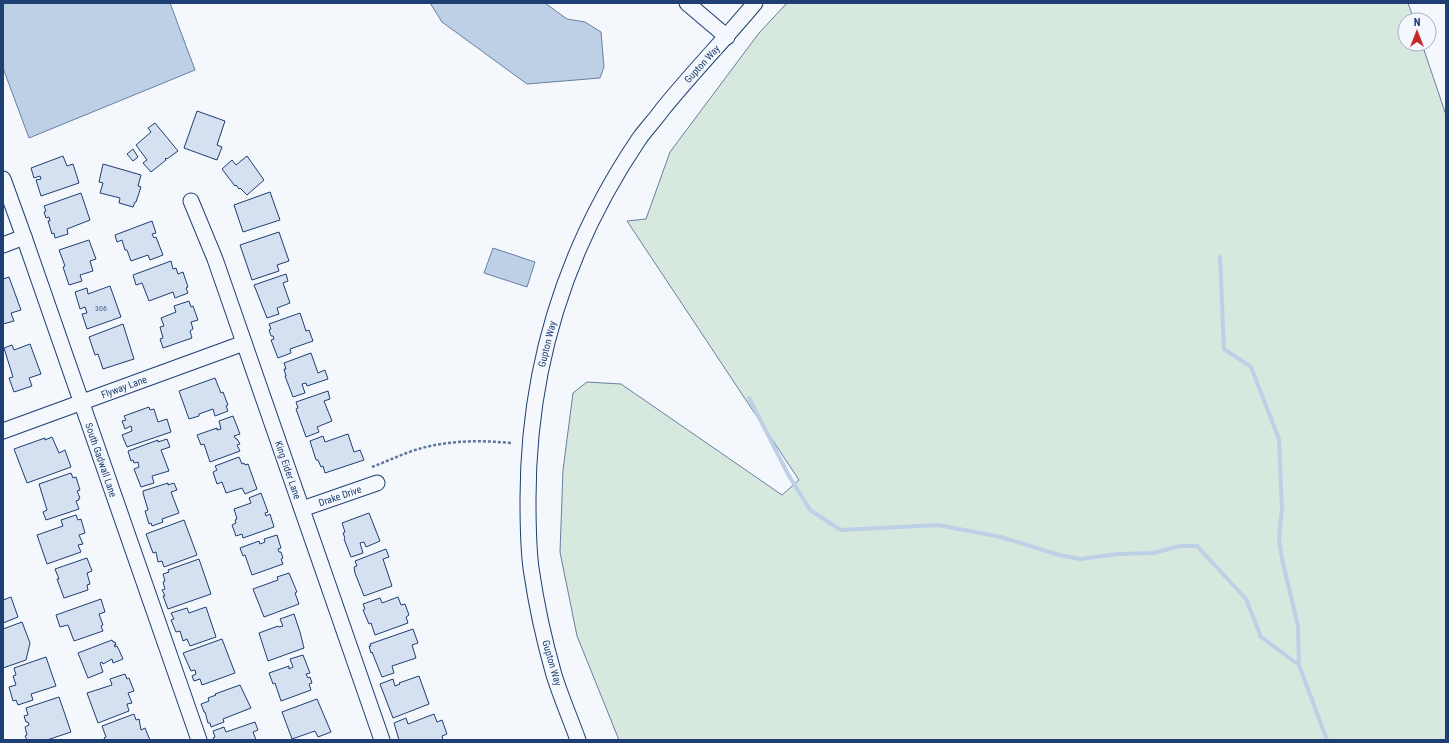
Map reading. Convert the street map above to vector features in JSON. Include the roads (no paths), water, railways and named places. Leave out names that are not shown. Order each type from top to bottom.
[{"type":"street","points":[[687,3],[726,37]]},
{"type":"street","name":"Gupton Way","points":[[578,740],[554,674],[541,620],[531,566],[528,517],[528,468],[533,412],[543,357],[555,313],[570,269],[592,219],[613,180],[641,137],[678,91],[756,3]]},
{"type":"street","name":"South Gadwall Lane","points":[[3,180],[200,740]]},
{"type":"street","name":"King Eider Lane","points":[[191,201],[215,259],[382,740]]},
{"type":"street","points":[[3,245],[24,237]]},
{"type":"street","name":"Flyway Lane","points":[[3,431],[244,343]]},
{"type":"street","name":"Drake Drive","points":[[302,509],[377,482]]},
{"type":"water","points":[[3,3],[170,3],[195,70],[29,138],[3,68]]},
{"type":"water","points":[[430,3],[545,3],[567,19],[585,22],[601,32],[604,67],[600,78],[527,84],[442,22]]},
{"type":"water","points":[[493,248],[535,262],[527,287],[484,273]]},
{"type":"waterway","points":[[1220,257],[1224,349],[1251,367],[1279,439],[1282,510],[1279,538],[1282,559],[1298,626],[1299,665],[1327,740]]},
{"type":"waterway","points":[[749,398],[789,476],[810,510],[841,530],[938,525],[1001,537],[1059,555],[1080,559],[1118,554],[1153,553],[1180,546],[1197,546],[1246,599],[1261,637],[1299,665]]}]
